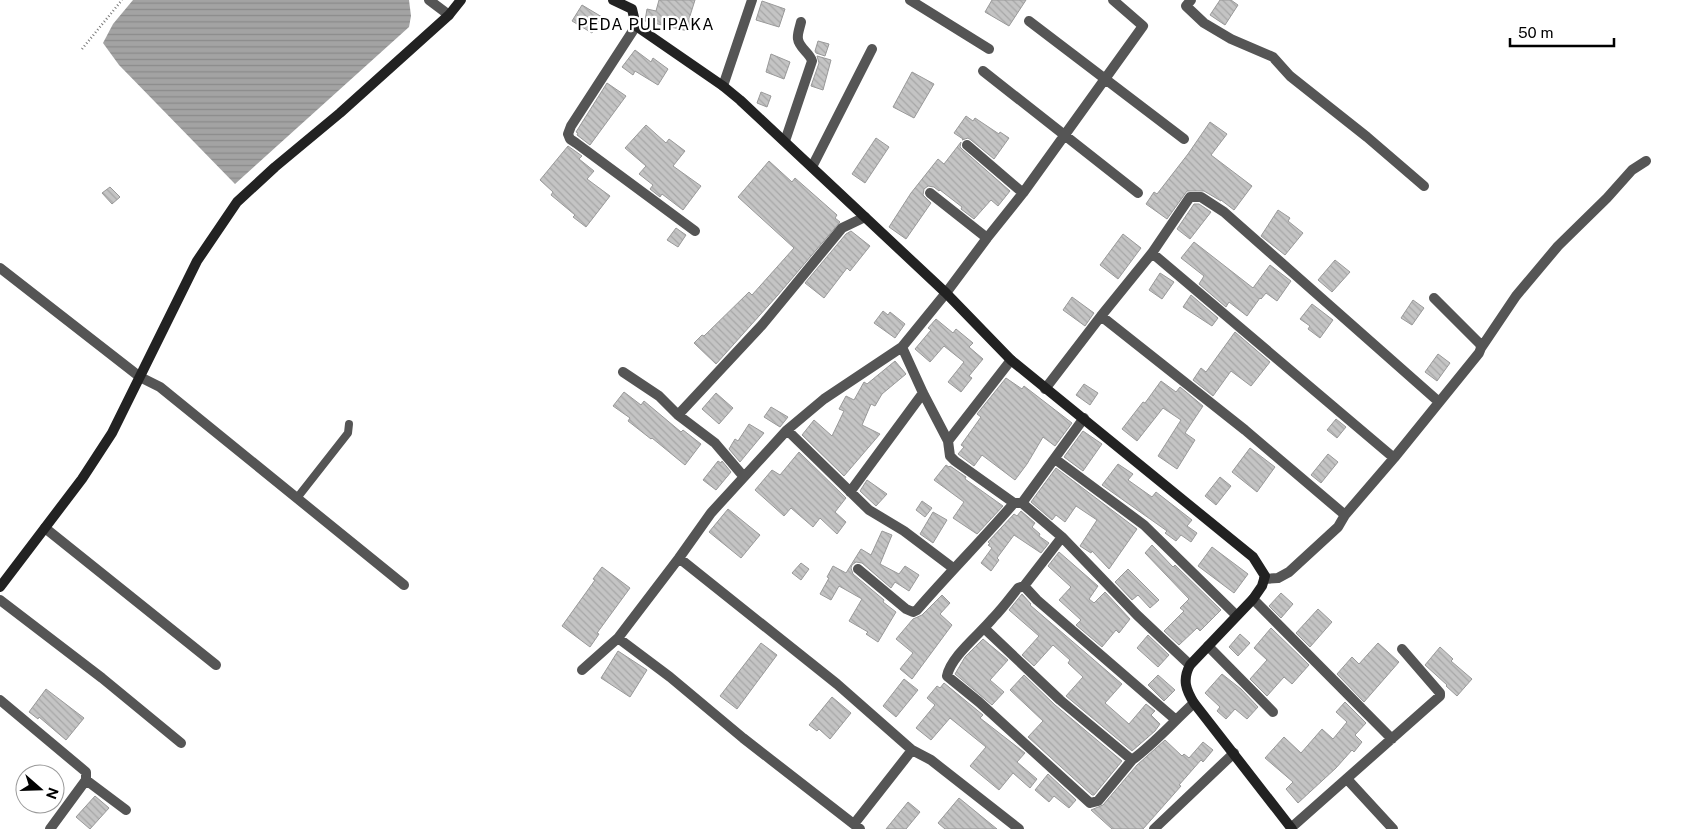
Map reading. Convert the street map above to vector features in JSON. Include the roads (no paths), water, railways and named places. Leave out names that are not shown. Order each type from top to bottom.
[{"type":"main road","points":[[0,587],[82,479],[112,433],[197,262],[237,202],[274,167],[340,112],[449,15],[461,0]]},
{"type":"main road","points":[[612,0],[634,4],[636,26],[723,86],[785,141],[946,293],[1010,360],[1243,548],[1260,567],[1265,576],[1262,586],[1253,599],[1190,665],[1185,674],[1185,684],[1194,704],[1292,828]]},
{"type":"street","points":[[429,0],[449,15]]},
{"type":"street","points":[[723,86],[752,0]]},
{"type":"street","points":[[910,0],[989,49]]},
{"type":"street","points":[[582,670],[618,638],[711,513],[787,430],[824,399],[902,347],[946,293],[1023,193],[1143,26],[1112,0]]},
{"type":"street","points":[[1191,0],[1186,6],[1195,15],[1231,39],[1274,57],[1290,76],[1424,186]]},
{"type":"street","points":[[785,141],[812,61],[798,39],[801,22]]},
{"type":"street","points":[[1029,22],[1184,139]]},
{"type":"street","points":[[636,26],[571,126],[568,134],[570,139],[695,231]]},
{"type":"street","points":[[812,167],[872,49]]},
{"type":"street","points":[[983,71],[1138,193]]},
{"type":"street","points":[[967,145],[1023,193]]},
{"type":"street","points":[[1264,579],[1278,578],[1289,572],[1338,527],[1345,516],[1479,354],[1481,348],[1516,296],[1558,246],[1607,198],[1632,170],[1646,161]]},
{"type":"street","points":[[930,193],[987,238]]},
{"type":"street","points":[[1046,389],[1152,253],[1190,197],[1201,197],[1224,212],[1439,402]]},
{"type":"street","points":[[678,415],[762,325],[842,228],[865,217]]},
{"type":"street","points":[[1152,253],[1394,458]]},
{"type":"street","points":[[0,268],[140,377],[160,388],[404,585]]},
{"type":"street","points":[[1434,298],[1480,344],[1481,348]]},
{"type":"street","points":[[1101,316],[1245,430],[1345,516]]},
{"type":"street","points":[[902,347],[948,441],[950,456],[1018,503],[1062,537],[1137,615],[1190,665]]},
{"type":"street","points":[[948,441],[1010,360]]},
{"type":"street","points":[[623,372],[659,396],[678,415],[715,443],[744,476]]},
{"type":"street","points":[[850,492],[923,393]]},
{"type":"street","points":[[858,569],[906,609],[913,612],[918,610],[954,568],[1018,503],[1055,459],[1084,418]]},
{"type":"street","points":[[787,430],[869,510],[904,531],[954,568]]},
{"type":"street","points":[[1055,459],[1144,525],[1236,615]]},
{"type":"street","points":[[45,528],[216,666]]},
{"type":"street","points":[[1062,537],[1024,586],[1018,588],[952,665],[947,676],[979,702],[1086,801],[1094,803],[1098,801],[1132,760],[1152,745],[1194,704]]},
{"type":"street","points":[[679,558],[837,684],[912,750],[931,760],[1019,829]]},
{"type":"street","points":[[1024,586],[1037,600],[1176,720]]},
{"type":"street","points":[[1253,599],[1392,739]]},
{"type":"street","points":[[0,600],[102,678],[181,743]]},
{"type":"street","points":[[984,628],[1060,700],[1132,760]]},
{"type":"street","points":[[618,638],[670,676],[744,738],[857,826],[912,750]]},
{"type":"street","points":[[1208,646],[1273,712]]},
{"type":"street","points":[[1292,828],[1440,696],[1440,693],[1402,649]]},
{"type":"street","points":[[0,700],[84,768],[88,776],[50,829]]},
{"type":"street","points":[[1154,829],[1234,753]]},
{"type":"street","points":[[1347,779],[1393,829]]},
{"type":"street","points":[[86,780],[126,810]]},
{"type":"lane","points":[[297,498],[348,434],[349,424]]},
{"type":"district","name":"PEDA PULIPAKA","points":[[646,24]]}]
